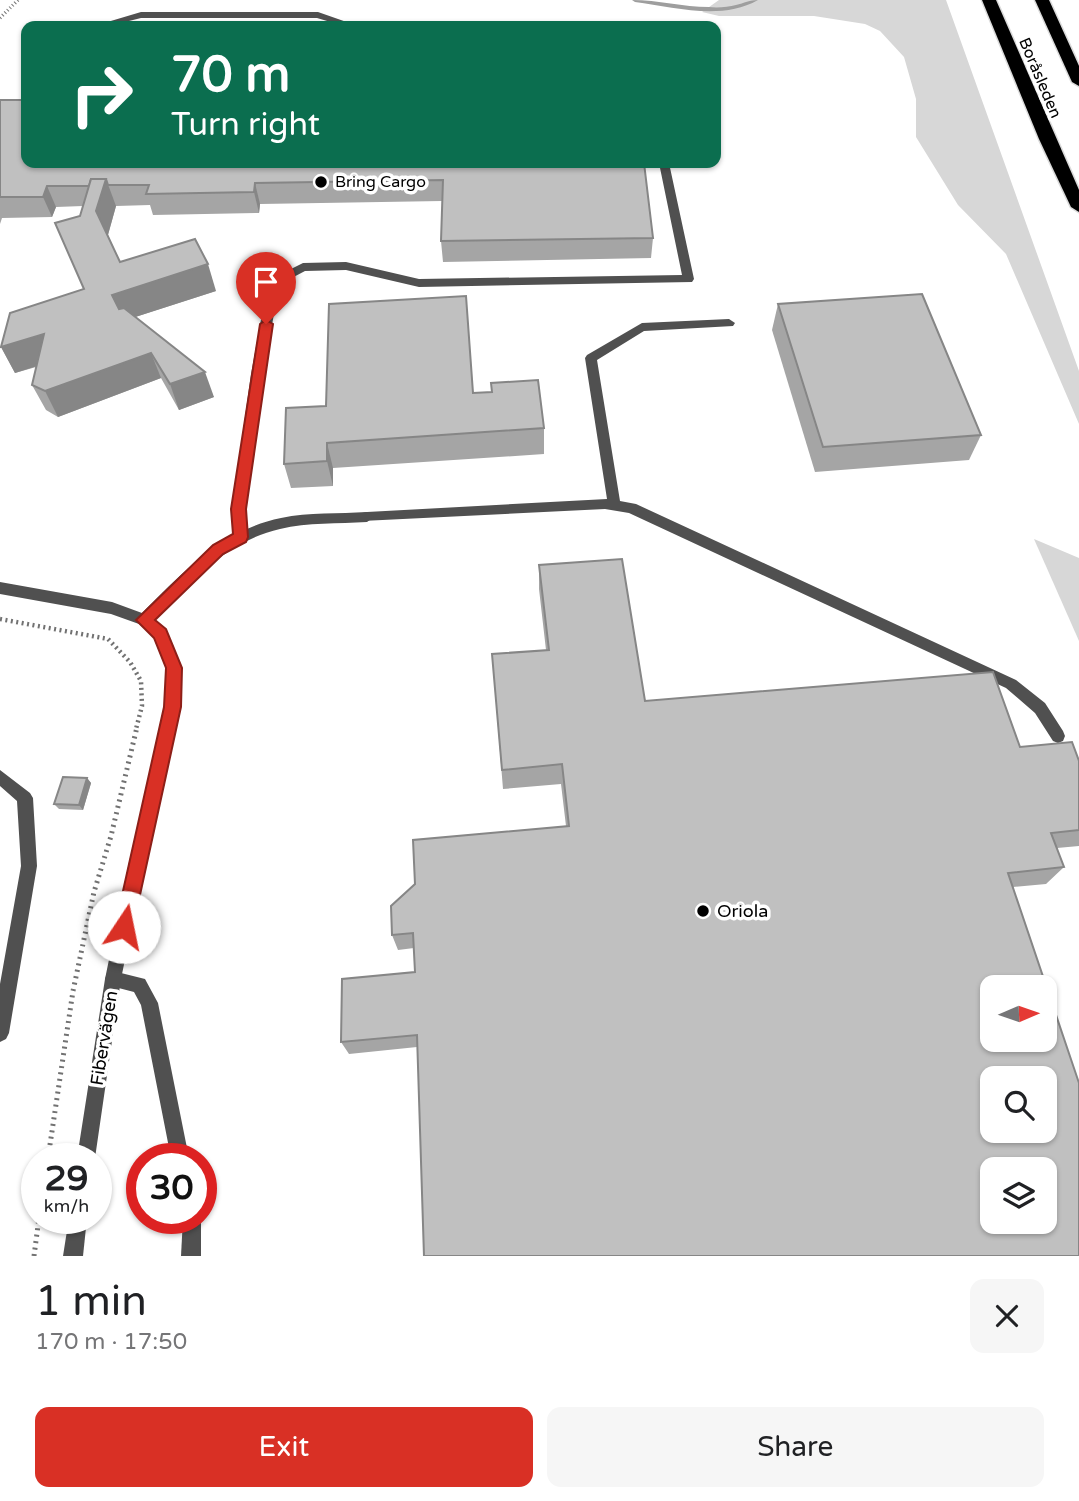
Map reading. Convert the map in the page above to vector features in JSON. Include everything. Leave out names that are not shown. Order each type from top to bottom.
[{"type":"highway","name":"Boråsleden","points":[[989,0],[1047,139],[1079,207]]},
{"type":"highway","name":"Boråsleden","points":[[1042,0],[1079,82]]},
{"type":"street","points":[[118,21],[141,15],[318,15],[337,21]]},
{"type":"street","points":[[240,537],[239,509],[257,374],[270,303],[281,279],[303,267],[346,266],[419,283],[688,279],[665,168]]},
{"type":"street","points":[[614,505],[591,358],[642,327],[729,323]]},
{"type":"street","points":[[0,588],[112,608],[144,620],[218,550],[240,537],[282,523],[614,505],[631,508],[1011,684],[1040,708],[1058,736]]},
{"type":"street","name":"Fibervägen","points":[[88,1143],[113,979],[136,862],[173,707],[174,668],[160,634],[144,620]]},
{"type":"street","points":[[0,777],[25,798],[29,866],[0,1033]]},
{"type":"street","points":[[113,979],[139,985],[149,1003],[177,1143]]},
{"type":"street","points":[[73,1256],[76,1234]]},
{"type":"street","points":[[191,1256],[192,1234]]},
{"type":"path","points":[[0,18],[18,0]]},
{"type":"path","points":[[0,619],[108,639],[130,662],[141,681],[142,706],[111,836],[94,892],[73,991],[50,1143]]},
{"type":"path","points":[[34,1256],[37,1234]]},
{"type":"shaded area","points":[[719,0],[946,0],[1079,371],[1079,424],[1006,254],[958,205],[916,137],[916,99],[904,57],[880,31],[865,24],[814,16],[719,16],[702,12]]},
{"type":"shaded area","points":[[1034,539],[1079,558],[1079,641]]},
{"type":"building","points":[[0,100],[21,100],[21,168],[645,168],[653,238],[441,241],[443,180],[255,183],[254,192],[146,194],[149,185],[108,185],[106,179],[91,179],[89,186],[47,186],[43,197],[0,197]]},
{"type":"building","points":[[91,179],[106,179],[96,211],[120,262],[195,239],[208,264],[112,295],[119,309],[124,308],[205,372],[170,384],[151,353],[45,391],[32,385],[44,334],[1,347],[10,313],[84,289],[55,223],[80,216]]},
{"type":"building","points":[[922,294],[981,435],[823,447],[778,304]]},
{"type":"building","points":[[466,296],[473,393],[492,392],[491,383],[538,380],[544,428],[327,443],[327,461],[284,464],[286,408],[326,406],[329,304]]},
{"type":"building","name":"Oriola","points":[[622,559],[645,701],[993,672],[1020,747],[1072,742],[1079,761],[1079,830],[1051,833],[1064,867],[1008,873],[1042,975],[980,975],[980,1052],[1057,1052],[1057,1018],[1079,1083],[1079,1256],[424,1256],[417,1035],[341,1042],[342,979],[415,972],[413,933],[392,935],[391,906],[415,884],[413,840],[569,826],[562,764],[502,770],[492,654],[549,650],[539,565]]},
{"type":"building","points":[[63,777],[87,778],[79,805],[54,804]]},
{"type":"waterway","points":[[635,0],[696,9],[727,8],[755,0]]},
{"type":"place","name":"Bring Cargo","points":[[321,182]]},
{"type":"place","name":"Oriola","points":[[703,911]]},
{"type":"route","points":[[124,927],[136,862],[173,707],[174,668],[160,634],[144,620],[192,572],[218,550],[240,537],[239,509],[266,324]]}]
